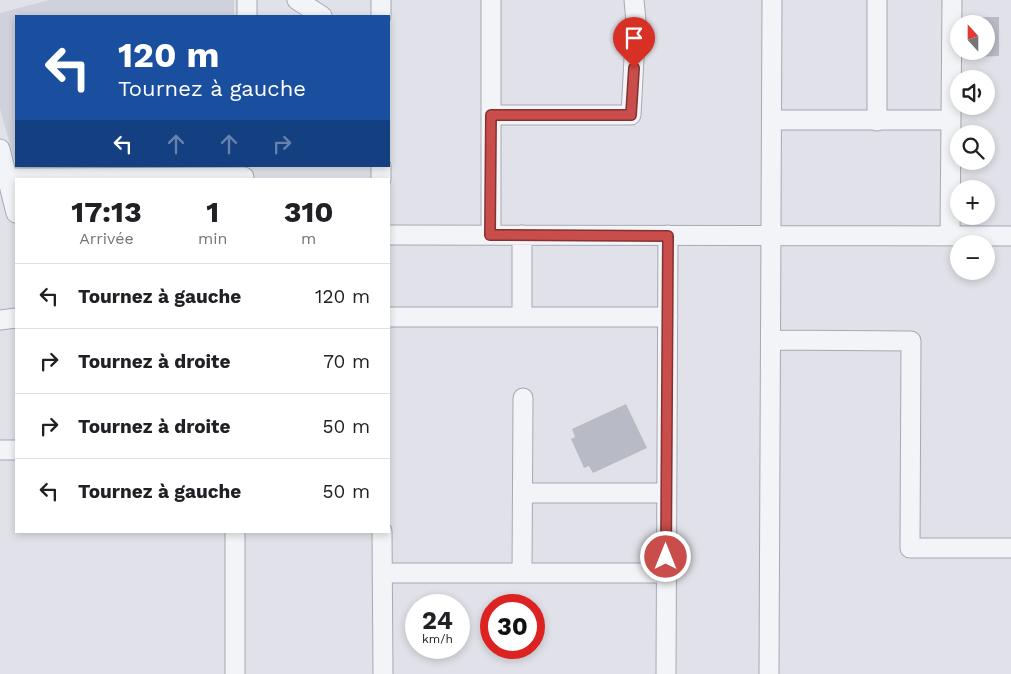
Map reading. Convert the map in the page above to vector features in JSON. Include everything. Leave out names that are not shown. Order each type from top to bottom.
[{"type":"street","points":[[247,0],[247,15]]},
{"type":"street","points":[[297,0],[320,15]]},
{"type":"street","points":[[381,0],[381,15]]},
{"type":"street","points":[[490,235],[491,0]]},
{"type":"street","points":[[491,115],[631,115],[636,31],[634,0]]},
{"type":"street","points":[[769,674],[772,0]]},
{"type":"street","points":[[876,120],[877,0]]},
{"type":"street","points":[[950,235],[952,0]]},
{"type":"street","points":[[772,120],[951,120]]},
{"type":"street","points":[[0,148],[15,209]]},
{"type":"street","points":[[7,178],[244,174]]},
{"type":"street","points":[[390,235],[950,236]]},
{"type":"street","points":[[522,235],[522,317]]},
{"type":"street","points":[[666,674],[668,236]]},
{"type":"street","points":[[995,236],[1011,236]]},
{"type":"street","points":[[390,317],[668,317]]},
{"type":"street","points":[[0,320],[15,318]]},
{"type":"street","points":[[771,340],[912,341],[910,548],[1011,548]]},
{"type":"street","points":[[522,574],[523,398]]},
{"type":"street","points":[[0,450],[15,450]]},
{"type":"street","points":[[523,493],[667,493]]},
{"type":"street","points":[[235,533],[235,674]]},
{"type":"street","points":[[382,533],[383,674]]},
{"type":"street","points":[[382,573],[666,573]]},
{"type":"shaded area","points":[[49,0],[234,0],[234,15],[15,15],[15,162],[0,109],[0,13]]},
{"type":"building","points":[[995,17],[999,17],[999,56],[995,56]]},
{"type":"building","points":[[626,404],[647,448],[593,473],[589,466],[584,468],[571,439],[575,437],[572,429]]},
{"type":"route","points":[[634,68],[631,115],[491,115],[490,235],[668,236],[666,557]]}]
